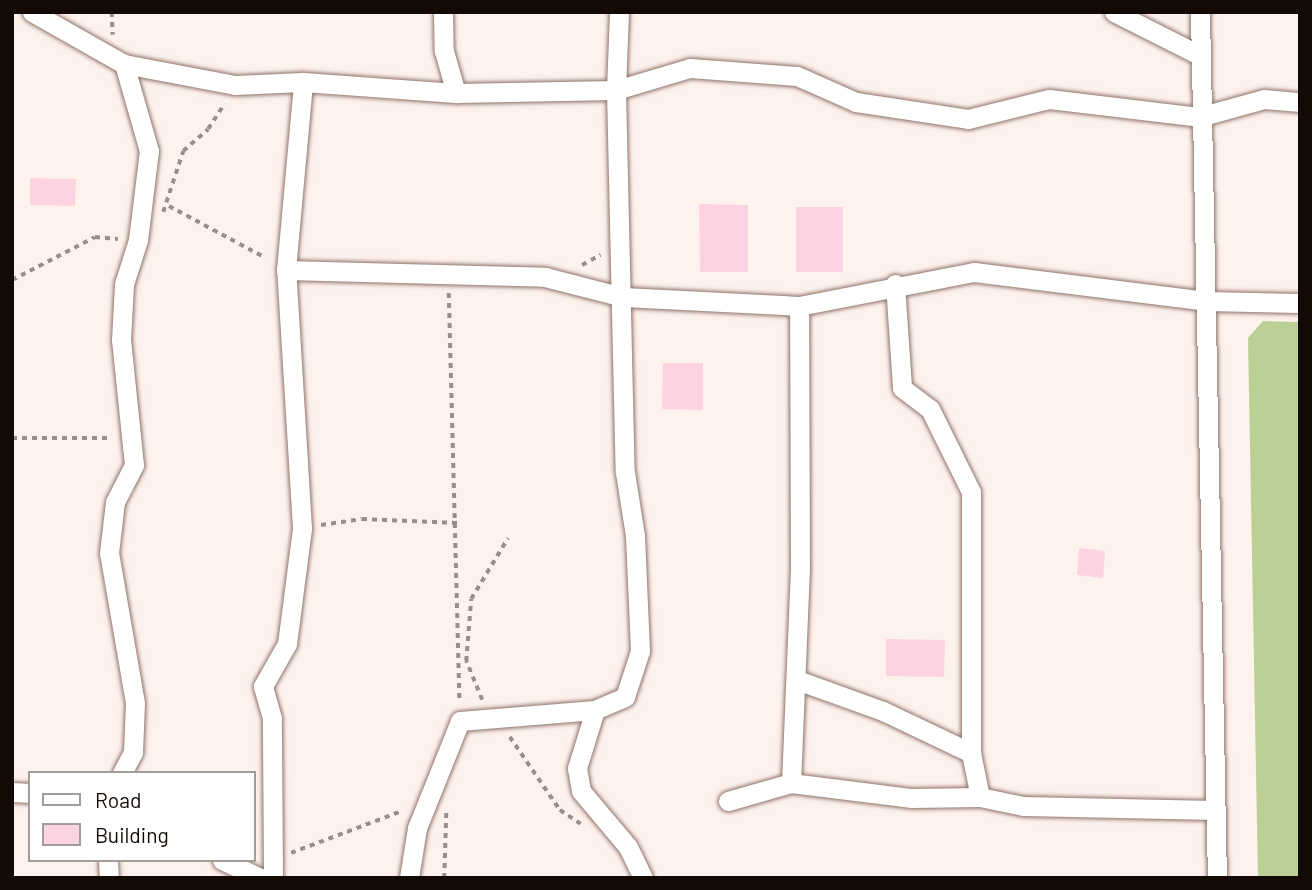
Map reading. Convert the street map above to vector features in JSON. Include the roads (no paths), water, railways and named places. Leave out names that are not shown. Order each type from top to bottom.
[{"type":"street","points":[[32,12],[124,65],[235,85],[303,82],[456,93],[616,90],[690,68],[797,76],[856,102],[968,119],[1049,99],[1199,117],[1264,99],[1300,102]]},
{"type":"street","points":[[443,12],[444,51],[456,93]]},
{"type":"street","points":[[409,878],[427,801],[460,721],[595,710],[625,697],[640,651],[635,536],[625,472],[623,297],[616,90],[620,12]]},
{"type":"street","points":[[1114,12],[1199,55]]},
{"type":"street","points":[[1200,12],[1199,117],[1206,301],[1217,878]]},
{"type":"street","points":[[123,771],[133,752],[135,703],[109,553],[115,502],[134,465],[121,340],[124,284],[138,240],[149,151],[124,65]]},
{"type":"street","points":[[273,869],[272,718],[263,686],[288,644],[302,528],[286,270],[303,82]]},
{"type":"street","points":[[286,270],[545,277],[623,297],[799,306],[895,284],[974,272],[1206,301],[1300,303]]},
{"type":"street","points":[[895,284],[902,388],[930,409],[971,492],[971,753],[980,797]]},
{"type":"street","points":[[791,783],[797,680],[799,306]]},
{"type":"street","points":[[797,680],[883,711],[971,753]]},
{"type":"street","points":[[595,710],[577,768],[581,791],[628,847],[643,878]]},
{"type":"street","points":[[728,802],[791,783],[912,798],[980,797],[1023,806],[1215,810]]},
{"type":"street","points":[[226,862],[260,878]]}]
